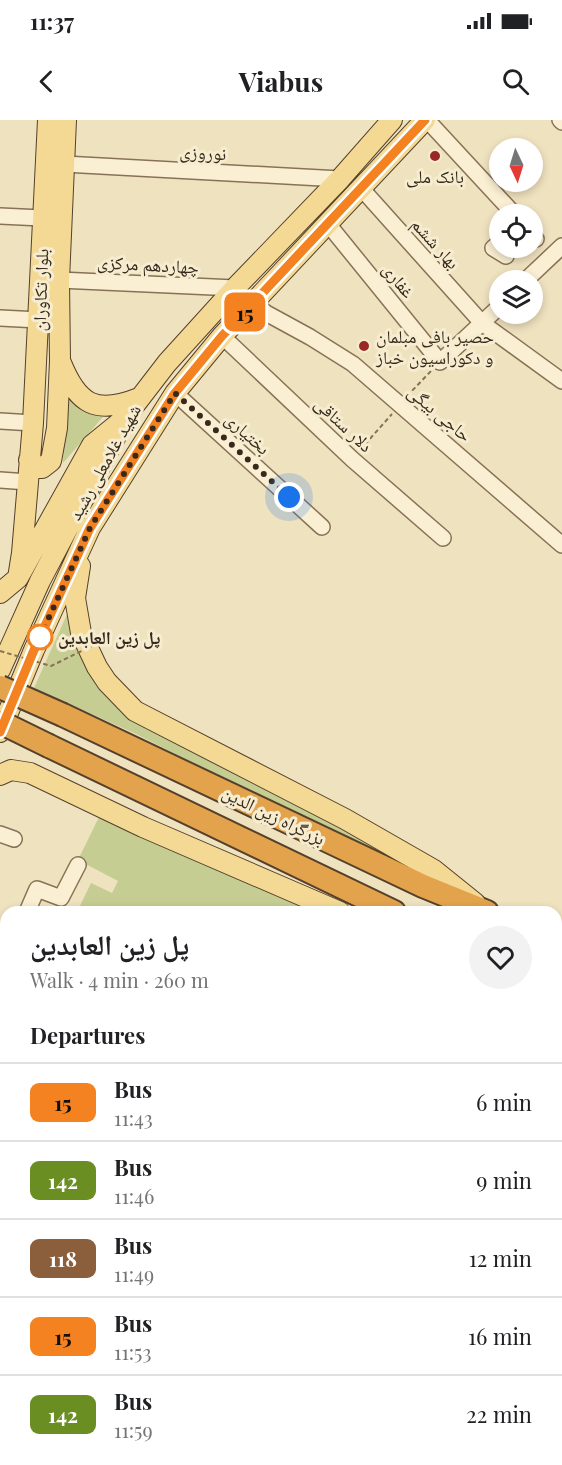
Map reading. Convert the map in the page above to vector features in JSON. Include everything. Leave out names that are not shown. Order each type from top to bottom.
[{"type":"highway","name":"بزرگراه زین الدین","points":[[0,687],[423,886],[472,906]]},
{"type":"highway","name":"بزرگراه زین الدین","points":[[0,722],[382,906]]},
{"type":"main road","name":"بلوار تکاوران","points":[[18,578],[33,423],[48,120]]},
{"type":"main road","name":"بلوار تکاوران","points":[[29,460],[37,468],[42,468],[51,461],[57,428],[60,361],[59,280],[66,120]]},
{"type":"main road","name":"شهید غلامعلی رشید","points":[[0,670],[40,581],[128,415],[140,398],[167,363],[235,288],[340,179],[392,120]]},
{"type":"main road","name":"شهید غلامعلی رشید","points":[[0,732],[34,650],[90,528],[175,393],[222,336],[426,120]]},
{"type":"main road","points":[[60,361],[68,379],[89,403],[107,408],[140,398]]},
{"type":"main road","points":[[0,593],[18,578],[92,445],[128,415]]},
{"type":"main road","points":[[90,528],[77,578],[75,598],[78,619],[81,633],[97,667],[119,696],[148,720],[267,778],[434,870],[479,906]]},
{"type":"main road","points":[[4,768],[30,773],[143,827],[326,906]]},
{"type":"street","points":[[426,120],[505,204]]},
{"type":"street","name":"نوروزی","points":[[64,164],[340,179]]},
{"type":"street","name":"بهار ششم","points":[[361,188],[482,323],[562,381]]},
{"type":"street","points":[[0,216],[42,218]]},
{"type":"street","name":"غفاری","points":[[328,224],[440,362]]},
{"type":"street","points":[[537,270],[562,246]]},
{"type":"street","name":"چهاردهم مرکزی","points":[[59,280],[235,288]]},
{"type":"street","name":"حاجی بیگی","points":[[253,303],[352,364],[562,545]]},
{"type":"street","points":[[440,362],[489,316]]},
{"type":"street","points":[[0,318],[39,320]]},
{"type":"street","name":"دلار ستاقی","points":[[222,336],[352,459],[443,538]]},
{"type":"street","name":"بختیاری","points":[[175,393],[322,527]]},
{"type":"street","points":[[0,421],[33,423]]},
{"type":"street","points":[[0,480],[28,482]]},
{"type":"street","points":[[30,906],[37,889],[61,898],[78,865]]},
{"type":"path","points":[[352,459],[440,362]]},
{"type":"path","points":[[0,651],[51,666],[98,643]]},
{"type":"green space","points":[[66,384],[109,410],[63,463]]},
{"type":"green space","points":[[72,603],[84,653],[183,743],[432,877],[227,780],[136,734],[34,688]]},
{"type":"green space","points":[[101,813],[313,906],[80,906],[91,883],[112,893],[118,881],[78,860]]},
{"type":"bus line","name":"15","points":[[0,732],[34,650],[90,528],[175,393],[222,336],[425,120]]},
{"type":"place","name":"بانک ملی","points":[[435,156]]},
{"type":"place","name":"حصیر بافی مبلمان و دکوراسیون خباز","points":[[364,346]]},
{"type":"place","name":"پل زین العابدین","points":[[40,637]]},
{"type":"route","points":[[40,637],[90,528],[175,393],[289,497]]}]
